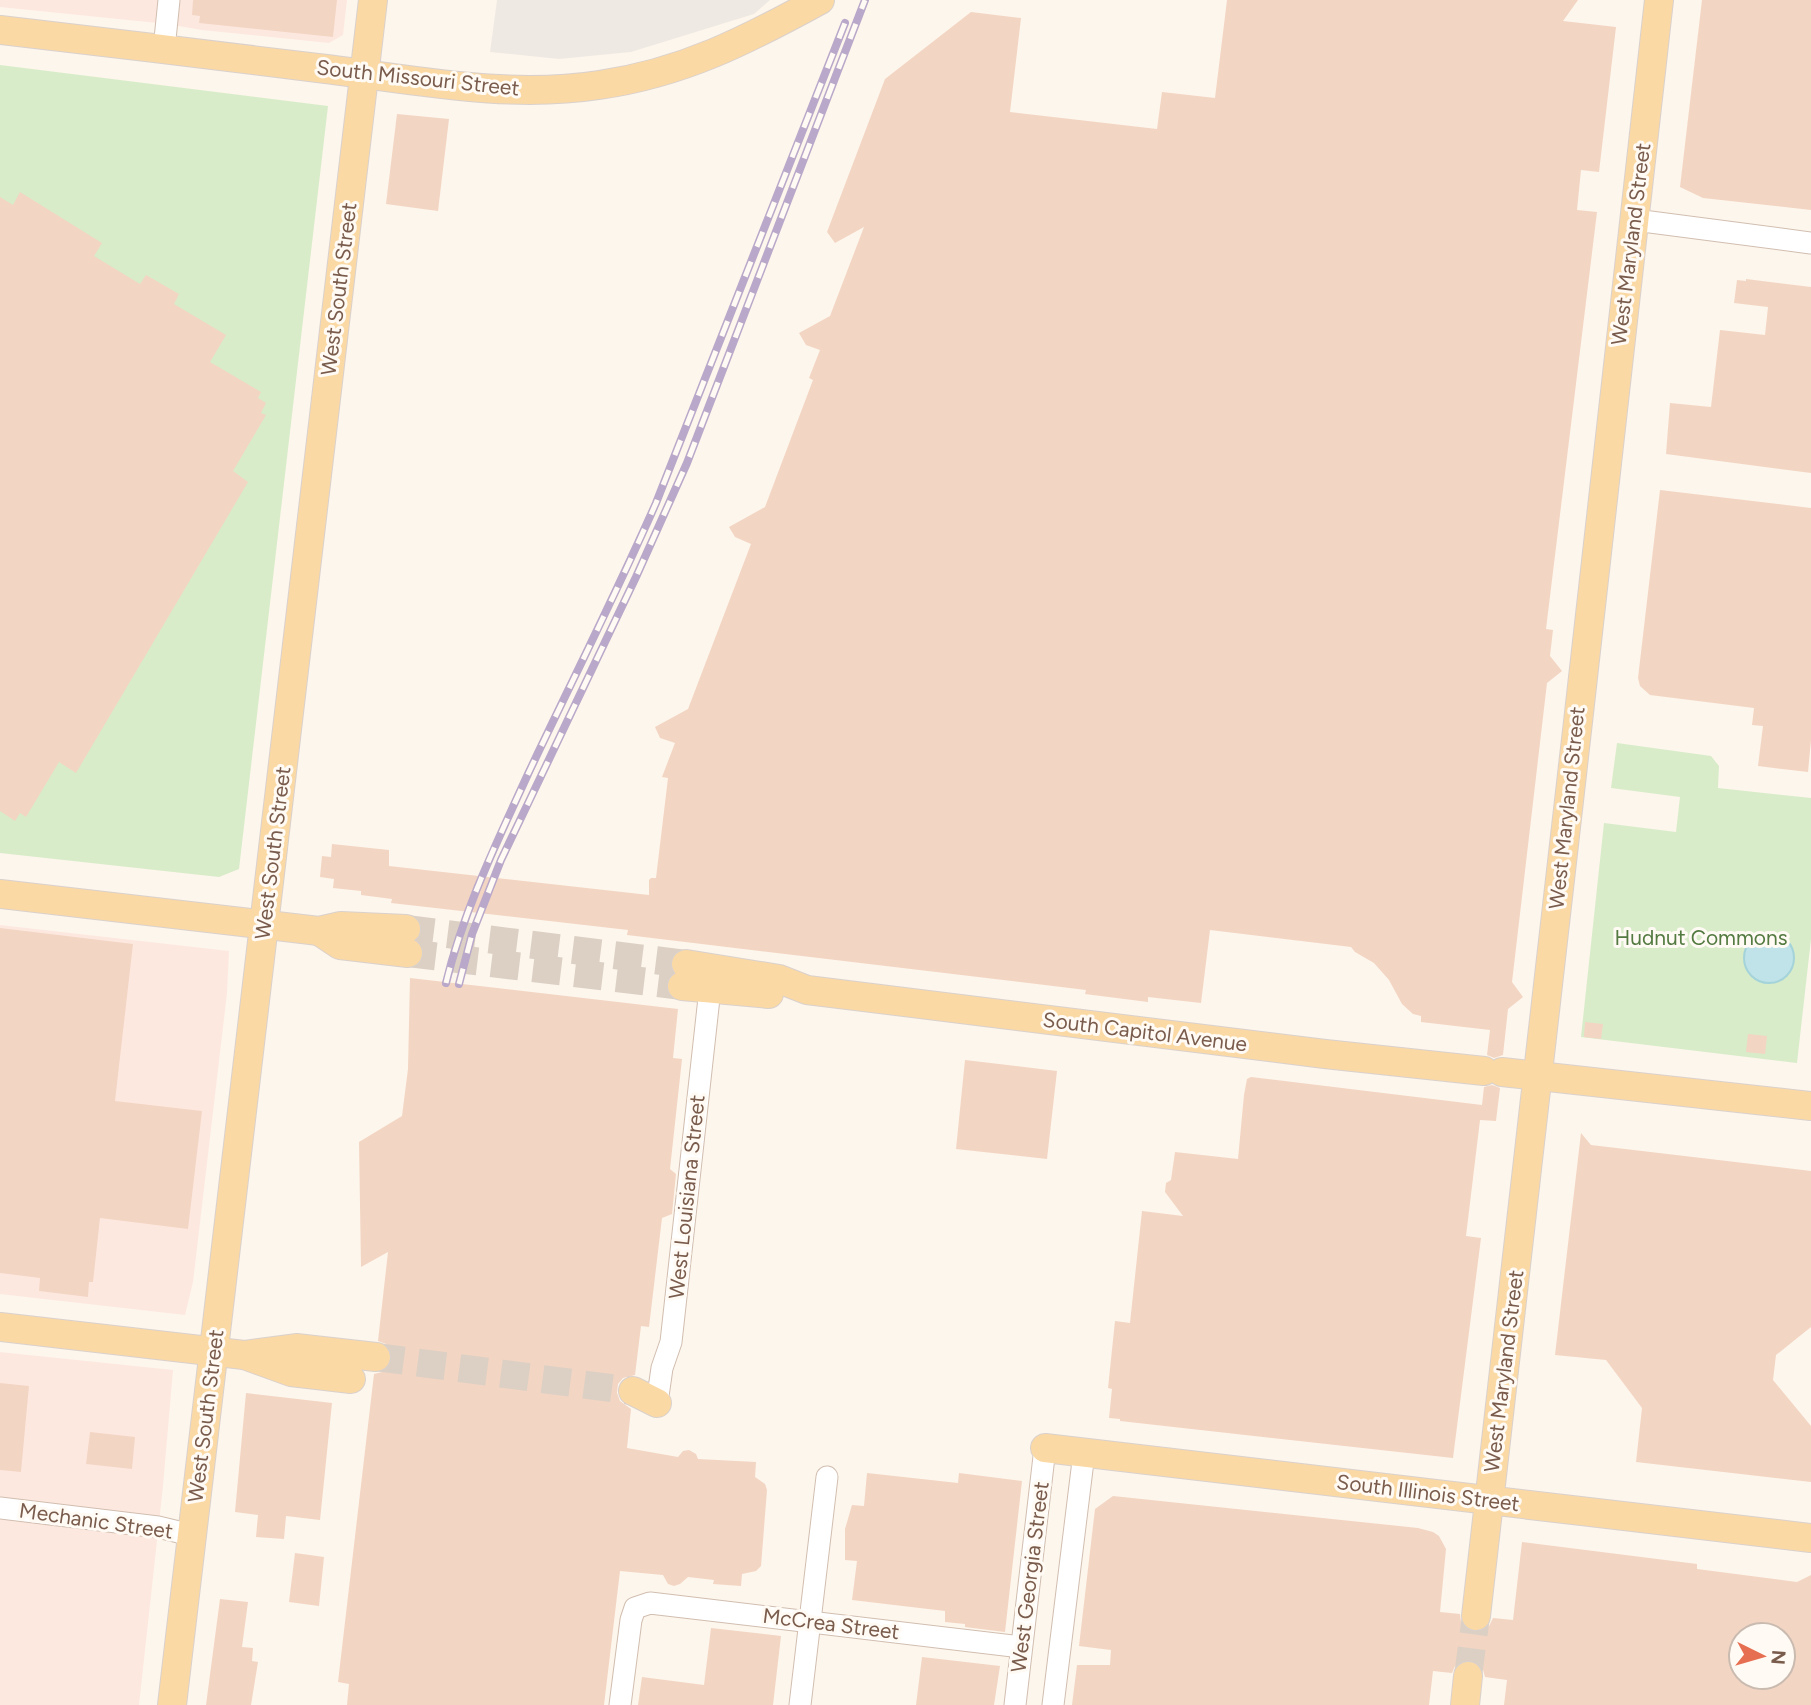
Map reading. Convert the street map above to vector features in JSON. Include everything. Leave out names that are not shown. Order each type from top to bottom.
[{"type":"main road","name":"West South Street","points":[[172,1705],[373,0]]},
{"type":"main road","name":"South Missouri Street","points":[[0,30],[492,89],[560,89],[637,78],[710,55],[744,41],[820,0]]},
{"type":"main road","name":"West Maryland Street","points":[[1476,1616],[1659,0]]},
{"type":"main road","points":[[0,894],[319,931],[341,926],[407,941]]},
{"type":"main road","name":"South Capitol Avenue","points":[[807,990],[778,995],[710,989],[684,975],[779,979],[807,990],[1325,1054],[1811,1106]]},
{"type":"main road","points":[[0,1327],[214,1352],[244,1354],[296,1348],[376,1357]]},
{"type":"main road","points":[[244,1354],[291,1372],[351,1379]]},
{"type":"main road","name":"South Illinois Street","points":[[1045,1448],[1811,1538]]},
{"type":"main road","points":[[1465,1705],[1468,1675]]},
{"type":"street","points":[[164,49],[169,0]]},
{"type":"street","points":[[1635,220],[1811,243]]},
{"type":"street","name":"West Louisiana Street","points":[[645,1397],[662,1368],[671,1342],[710,989]]},
{"type":"street","name":"West Georgia Street","points":[[1014,1705],[1045,1448]]},
{"type":"street","name":"West Georgia Street","points":[[1053,1705],[1084,1453]]},
{"type":"street","points":[[800,1705],[827,1477]]},
{"type":"street","name":"Mechanic Street","points":[[0,1508],[158,1527],[191,1535]]},
{"type":"street","name":"McCrea Street","points":[[620,1705],[631,1620],[635,1608],[640,1605],[664,1603],[1021,1647]]},
{"type":"shaded area","points":[[0,0],[347,0],[343,35],[329,43],[0,7]]},
{"type":"shaded area","points":[[497,0],[770,0],[754,14],[631,52],[559,59],[490,52]]},
{"type":"shaded area","points":[[0,925],[229,951],[227,993],[193,1282],[185,1315],[0,1294]]},
{"type":"shaded area","points":[[0,1352],[173,1370],[139,1705],[0,1705]]},
{"type":"green space","points":[[0,65],[328,106],[239,869],[219,877],[0,853]]},
{"type":"green space","name":"Hudnut Commons","points":[[1617,743],[1711,756],[1719,766],[1718,788],[1811,798],[1811,939],[1797,1063],[1581,1037],[1604,823],[1676,832],[1680,797],[1611,788]]},
{"type":"water","points":[[1769,933],[1787,940],[1794,958],[1787,976],[1769,983],[1751,976],[1744,958],[1751,940]]},
{"type":"building","points":[[193,0],[337,0],[333,37],[199,23],[200,16],[192,15]]},
{"type":"building","points":[[1227,0],[1578,0],[1563,21],[1616,27],[1599,172],[1581,170],[1577,210],[1597,212],[1546,629],[1553,630],[1550,656],[1562,671],[1547,683],[1512,982],[1523,997],[1508,1009],[1503,1055],[1494,1058],[1487,1055],[1490,1030],[1421,1022],[1421,1016],[1413,1014],[1402,1004],[1389,980],[1374,963],[1351,947],[1210,930],[1201,1003],[1148,997],[1148,1002],[1085,994],[1086,990],[627,935],[628,930],[391,903],[392,899],[361,895],[361,891],[333,888],[334,879],[320,877],[322,856],[331,857],[332,844],[389,850],[389,866],[649,895],[649,880],[656,878],[668,778],[662,777],[675,743],[660,738],[655,727],[688,709],[751,544],[735,537],[729,527],[765,507],[813,380],[809,378],[820,350],[806,345],[799,333],[830,316],[864,227],[835,243],[827,232],[885,79],[971,12],[1021,18],[1010,112],[1157,129],[1162,92],[1215,98]]},
{"type":"building","points":[[1702,0],[1811,0],[1811,210],[1703,198],[1680,187]]},
{"type":"building","points":[[397,114],[449,119],[438,211],[386,204]]},
{"type":"building","points":[[20,192],[102,243],[94,256],[140,284],[146,275],[179,294],[174,304],[226,335],[210,362],[261,392],[258,398],[266,403],[261,413],[266,415],[233,471],[248,482],[76,773],[59,762],[26,817],[20,813],[15,821],[0,811],[0,197],[13,205]]},
{"type":"building","points":[[1737,280],[1811,287],[1811,473],[1666,454],[1670,403],[1711,407],[1720,330],[1765,335],[1768,307],[1734,303]]},
{"type":"building","points":[[1660,490],[1811,508],[1811,740],[1808,772],[1758,766],[1763,726],[1752,725],[1754,708],[1650,695],[1640,686],[1638,678]]},
{"type":"building","points":[[0,928],[133,944],[115,1101],[202,1111],[188,1229],[100,1218],[93,1282],[89,1282],[88,1297],[39,1291],[40,1278],[0,1273]]},
{"type":"building","points":[[410,978],[678,1009],[673,1058],[682,1059],[670,1169],[676,1174],[672,1214],[662,1218],[649,1327],[641,1326],[635,1375],[623,1378],[618,1384],[617,1393],[620,1401],[631,1409],[627,1448],[678,1457],[683,1451],[689,1450],[696,1454],[698,1459],[756,1462],[755,1477],[765,1484],[767,1490],[761,1566],[756,1571],[742,1574],[741,1586],[713,1584],[714,1580],[688,1577],[674,1586],[668,1584],[663,1575],[620,1571],[604,1705],[347,1705],[349,1684],[338,1682],[374,1374],[389,1367],[393,1358],[386,1344],[378,1341],[388,1252],[361,1267],[359,1142],[402,1116],[408,1069]]},
{"type":"building","points":[[1585,1022],[1603,1024],[1601,1039],[1584,1037]]},
{"type":"building","points":[[1748,1034],[1767,1036],[1765,1054],[1746,1052]]},
{"type":"building","points":[[965,1060],[1057,1071],[1047,1159],[956,1149]]},
{"type":"building","points":[[1251,1077],[1482,1105],[1484,1087],[1492,1085],[1500,1088],[1496,1121],[1480,1120],[1466,1236],[1481,1238],[1453,1458],[1109,1418],[1112,1389],[1108,1388],[1115,1321],[1130,1323],[1142,1211],[1183,1216],[1165,1192],[1166,1183],[1171,1180],[1175,1152],[1238,1159],[1244,1095],[1247,1079]]},
{"type":"building","points":[[1581,1133],[1591,1145],[1811,1171],[1811,1327],[1776,1355],[1773,1380],[1811,1426],[1811,1482],[1636,1462],[1642,1408],[1606,1360],[1555,1355]]},
{"type":"building","points":[[0,1383],[29,1386],[21,1472],[0,1470]]},
{"type":"building","points":[[246,1393],[332,1403],[320,1520],[286,1516],[284,1539],[256,1537],[258,1515],[235,1512]]},
{"type":"building","points":[[90,1432],[135,1437],[132,1469],[86,1464]]},
{"type":"building","points":[[867,1473],[958,1483],[959,1473],[1022,1481],[1005,1632],[945,1622],[945,1611],[852,1600],[857,1561],[845,1560],[845,1529],[852,1505],[864,1506]]},
{"type":"building","points":[[1113,1496],[1418,1528],[1433,1532],[1439,1536],[1446,1549],[1440,1612],[1460,1614],[1466,1629],[1475,1633],[1489,1626],[1493,1618],[1513,1620],[1522,1542],[1697,1564],[1697,1569],[1797,1582],[1811,1575],[1811,1705],[1504,1705],[1507,1680],[1485,1677],[1478,1663],[1469,1659],[1461,1661],[1452,1673],[1433,1671],[1429,1705],[1072,1705],[1077,1665],[1110,1665],[1111,1650],[1079,1646],[1095,1509]]},
{"type":"building","points":[[295,1553],[324,1557],[319,1606],[289,1602]]},
{"type":"building","points":[[220,1599],[248,1602],[242,1647],[253,1648],[252,1661],[258,1662],[251,1705],[206,1705]]},
{"type":"building","points":[[711,1628],[781,1636],[773,1705],[638,1705],[642,1677],[704,1685]]},
{"type":"building","points":[[922,1657],[1000,1666],[994,1705],[916,1705]]},
{"type":"tunnel","points":[[406,929],[686,964]]},
{"type":"tunnel","points":[[408,953],[682,986]]},
{"type":"tunnel","points":[[376,1357],[633,1391]]},
{"type":"tunnel","points":[[1468,1676],[1476,1616]]},
{"type":"railway","points":[[459,984],[472,934],[501,860],[636,577],[687,463],[865,0]]},
{"type":"railway","points":[[446,983],[462,929],[493,851],[656,503],[845,23]]}]
